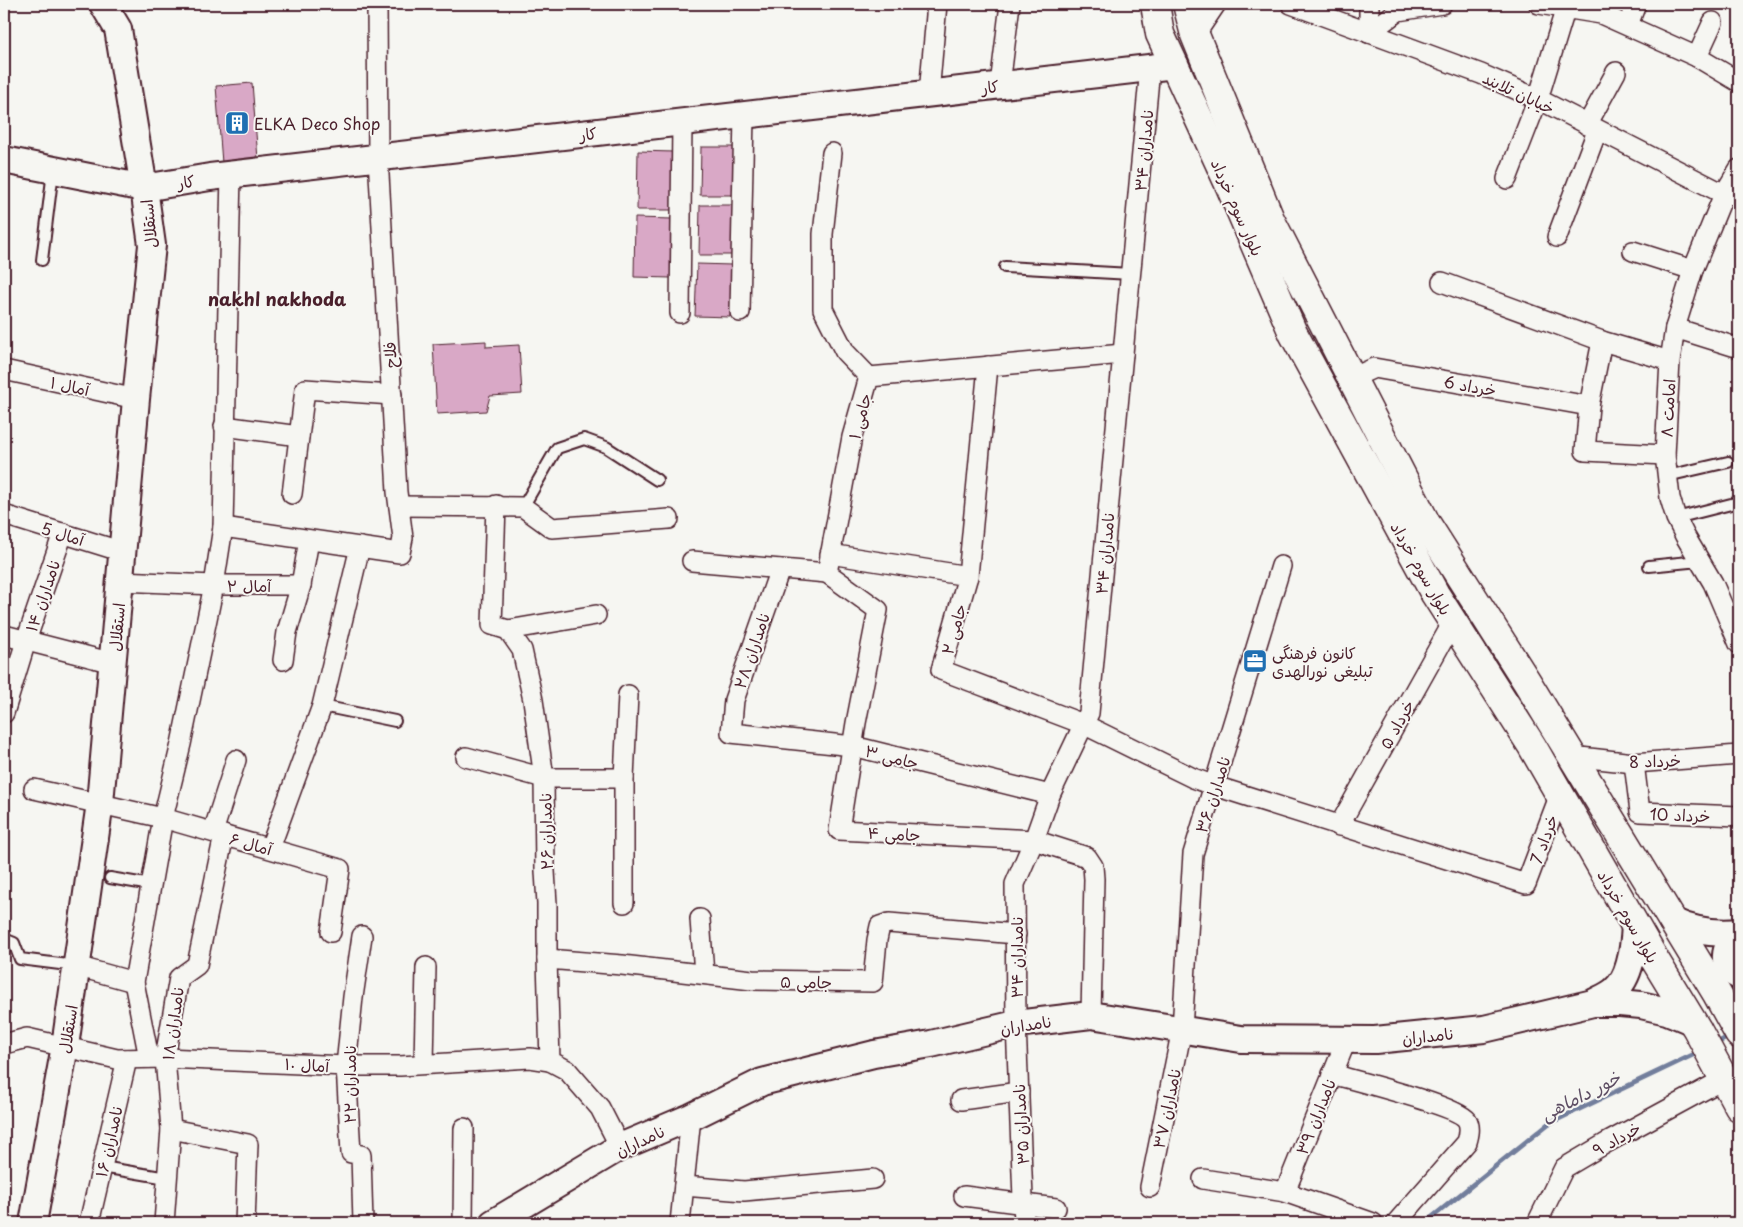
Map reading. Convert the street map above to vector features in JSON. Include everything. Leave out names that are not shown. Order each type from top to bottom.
[{"type":"main road","name":"بلوار سوم خرداد","points":[[1155,4],[1160,34],[1162,67],[1229,184],[1293,333],[1435,594],[1532,746],[1694,1025],[1739,1107]]},
{"type":"main road","name":"بلوار سوم خرداد","points":[[1187,4],[1195,35],[1270,219],[1426,523],[1527,682],[1672,921],[1730,1007]]},
{"type":"main road","points":[[1499,694],[1527,682]]},
{"type":"street","name":"استقلال","points":[[32,1223],[65,1046],[100,803],[136,399],[152,245],[118,29],[103,4]]},
{"type":"street","name":"استقلال","points":[[118,29],[124,4]]},
{"type":"street","name":"فلاح","points":[[360,547],[400,553],[403,538],[399,506],[378,157],[377,4]]},
{"type":"street","points":[[929,94],[937,4]]},
{"type":"street","points":[[1000,85],[1010,4]]},
{"type":"street","points":[[1195,35],[1216,4]]},
{"type":"street","name":"خیابان تلابند","points":[[1292,4],[1481,74],[1538,99],[1592,128],[1732,194]]},
{"type":"street","points":[[1369,4],[1369,33]]},
{"type":"street","points":[[1369,33],[1398,11],[1442,4]]},
{"type":"street","points":[[1539,4],[1567,6],[1601,14],[1697,57],[1739,82]]},
{"type":"street","points":[[1628,25],[1636,4]]},
{"type":"street","points":[[1507,179],[1538,99],[1567,6]]},
{"type":"street","points":[[1697,57],[1713,22]]},
{"type":"street","name":"کار","points":[[4,160],[144,188],[232,174],[1162,67]]},
{"type":"street","name":"نامداران ۳۴","points":[[1016,1024],[1016,884],[1050,795],[1089,714],[1131,274],[1162,67]]},
{"type":"street","points":[[1557,237],[1592,128],[1616,72]]},
{"type":"street","points":[[740,312],[744,115]]},
{"type":"street","points":[[680,313],[682,122]]},
{"type":"street","points":[[832,153],[823,234],[823,309],[845,352],[869,378]]},
{"type":"street","name":"امامت ۸","points":[[1739,169],[1732,194],[1693,270],[1675,328],[1670,361],[1665,454],[1670,498],[1676,518],[1713,583],[1739,644]]},
{"type":"street","points":[[157,1058],[134,982],[163,818],[181,744],[214,585],[223,527],[224,426],[232,174]]},
{"type":"street","points":[[1633,251],[1693,270]]},
{"type":"street","points":[[1442,282],[1602,341],[1670,361]]},
{"type":"street","points":[[1675,328],[1739,348]]},
{"type":"street","points":[[1602,341],[1589,406],[1584,451],[1665,454]]},
{"type":"street","name":"جامی ۱","points":[[828,563],[852,437],[869,378],[1123,354]]},
{"type":"street","points":[[692,561],[780,569],[828,563],[968,576],[988,366]]},
{"type":"street","name":"خرداد 6","points":[[1352,378],[1374,368],[1589,406]]},
{"type":"street","name":"آمال ۱","points":[[4,370],[136,399]]},
{"type":"street","points":[[292,494],[305,389],[392,394]]},
{"type":"street","points":[[224,426],[299,436]]},
{"type":"street","name":"نامداران ۲۶","points":[[496,505],[492,625],[508,630],[522,650],[533,700],[544,778],[547,904],[546,959],[550,1061]]},
{"type":"street","points":[[399,506],[523,506],[552,528],[669,519]]},
{"type":"street","name":"آمال 5","points":[[4,515],[123,552]]},
{"type":"street","points":[[223,527],[360,547],[322,706],[270,848]]},
{"type":"street","name":"نامداران ۱۴","points":[[4,714],[26,641],[63,533]]},
{"type":"street","points":[[283,660],[287,632],[301,585],[309,540]]},
{"type":"street","points":[[828,563],[878,610],[853,746]]},
{"type":"street","name":"نامداران ۳۶","points":[[1182,1029],[1193,854],[1281,566]]},
{"type":"street","name":"نامداران ۲۸","points":[[731,733],[734,700],[780,569]]},
{"type":"street","name":"جامی ۲","points":[[968,576],[941,670],[1083,724]]},
{"type":"street","name":"آمال ۲","points":[[120,581],[214,585],[301,585]]},
{"type":"street","points":[[508,630],[596,615]]},
{"type":"street","name":"خرداد ۵","points":[[1340,826],[1453,622]]},
{"type":"street","points":[[4,635],[113,663]]},
{"type":"street","points":[[624,903],[624,778],[628,696]]},
{"type":"street","points":[[1083,724],[1192,778],[1340,826]]},
{"type":"street","name":"جامی ۳","points":[[731,733],[853,746],[1050,795]]},
{"type":"street","name":"جامی ۴","points":[[853,746],[839,830],[1034,840]]},
{"type":"street","name":"خرداد 8","points":[[1571,756],[1634,763],[1739,755]]},
{"type":"street","points":[[466,757],[544,778],[624,778]]},
{"type":"street","name":"نامداران ۱۸","points":[[164,1223],[171,1129],[157,1058],[179,978],[196,965],[218,833],[236,760]]},
{"type":"street","name":"خرداد 10","points":[[1634,763],[1640,812],[1739,816]]},
{"type":"street","points":[[34,789],[100,803]]},
{"type":"street","name":"خرداد 7","points":[[1340,826],[1526,884],[1560,794]]},
{"type":"street","name":"آمال ۶","points":[[100,803],[218,833],[340,869],[331,932]]},
{"type":"street","points":[[1034,840],[1087,857],[1093,866],[1091,1015]]},
{"type":"street","points":[[700,919],[704,974]]},
{"type":"street","points":[[1672,921],[1685,928],[1739,932]]},
{"type":"street","name":"جامی ۵","points":[[546,959],[622,965],[752,980],[873,982],[876,940],[880,926],[889,923],[1016,934]]},
{"type":"street","name":"نامداران","points":[[1593,1004],[1615,990],[1626,974],[1634,948],[1635,925]]},
{"type":"street","name":"نامداران ۲۲","points":[[362,936],[346,1066],[351,1153],[361,1156],[363,1223]]},
{"type":"street","points":[[1739,936],[1732,940],[1726,951],[1726,962],[1733,973],[1739,976]]},
{"type":"street","points":[[76,966],[134,982]]},
{"type":"street","points":[[424,1064],[426,967]]},
{"type":"street","name":"نامداران","points":[[493,1223],[517,1216],[620,1147],[691,1117],[762,1082],[874,1054],[931,1044],[1016,1024],[1091,1015],[1241,1039],[1375,1040],[1484,1029],[1593,1004],[1641,1005],[1667,1011],[1694,1025]]},
{"type":"street","name":"نامداران ۳۵","points":[[1016,1024],[1024,1223]]},
{"type":"street","name":"نامداران ۳۷","points":[[1150,1187],[1182,1029]]},
{"type":"street","name":"آمال ۱۰","points":[[4,1045],[27,1038],[117,1059],[157,1058],[346,1066],[400,1066],[530,1058],[550,1061]]},
{"type":"street","name":"نامداران ۳۹","points":[[1284,1192],[1346,1040]]},
{"type":"street","name":"نامداران ۱۶","points":[[90,1223],[127,1059]]},
{"type":"street","points":[[550,1061],[567,1070],[600,1108],[620,1147]]},
{"type":"street","points":[[1332,1074],[1438,1105],[1456,1112],[1467,1119],[1470,1131],[1467,1142],[1396,1223]]},
{"type":"street","name":"خرداد ۹","points":[[1537,1223],[1564,1168],[1721,1074]]},
{"type":"street","points":[[961,1100],[1018,1092]]},
{"type":"street","points":[[680,1223],[691,1117]]},
{"type":"street","points":[[463,1223],[464,1128]]},
{"type":"street","points":[[171,1129],[248,1144],[245,1223]]},
{"type":"street","points":[[684,1186],[744,1191],[873,1179]]},
{"type":"street","points":[[1203,1179],[1284,1192],[1374,1223]]},
{"type":"street","points":[[964,1196],[1023,1202],[1056,1208]]},
{"type":"lane","points":[[42,260],[53,170]]},
{"type":"lane","points":[[1005,267],[1131,274]]},
{"type":"lane","points":[[523,506],[557,448],[584,439],[606,446],[657,480]]},
{"type":"lane","points":[[1667,476],[1728,462]]},
{"type":"lane","points":[[1676,518],[1739,502]]},
{"type":"lane","points":[[1649,566],[1699,561]]},
{"type":"lane","points":[[322,706],[395,721]]},
{"type":"lane","points":[[110,878],[151,885]]},
{"type":"lane","points":[[4,939],[14,943],[20,959],[76,966]]},
{"type":"lane","points":[[102,1167],[167,1178]]},
{"type":"building","name":"ELKA Deco Shop","points":[[252,83],[258,159],[222,163],[216,86]]},
{"type":"building","points":[[701,147],[735,147],[734,195],[700,195]]},
{"type":"building","points":[[638,151],[673,152],[672,210],[637,210]]},
{"type":"building","points":[[700,205],[733,205],[732,255],[699,255]]},
{"type":"building","points":[[635,218],[672,219],[671,278],[634,277]]},
{"type":"building","points":[[697,264],[732,265],[730,317],[695,316]]},
{"type":"building","points":[[486,341],[486,347],[519,345],[522,394],[490,396],[486,411],[437,414],[433,344]]},
{"type":"waterway","name":"خور داماهی","points":[[1715,1044],[1732,1035]]},
{"type":"waterway","name":"خور داماهی","points":[[1425,1223],[1548,1124],[1701,1051]]},
{"type":"place","name":"ELKA Deco Shop","points":[[237,123]]},
{"type":"place","name":"کانون فرهنگی تبلیغی نورالهدی","points":[[1255,661]]},
{"type":"district","name":"nakhl nakhoda","points":[[277,298]]}]
